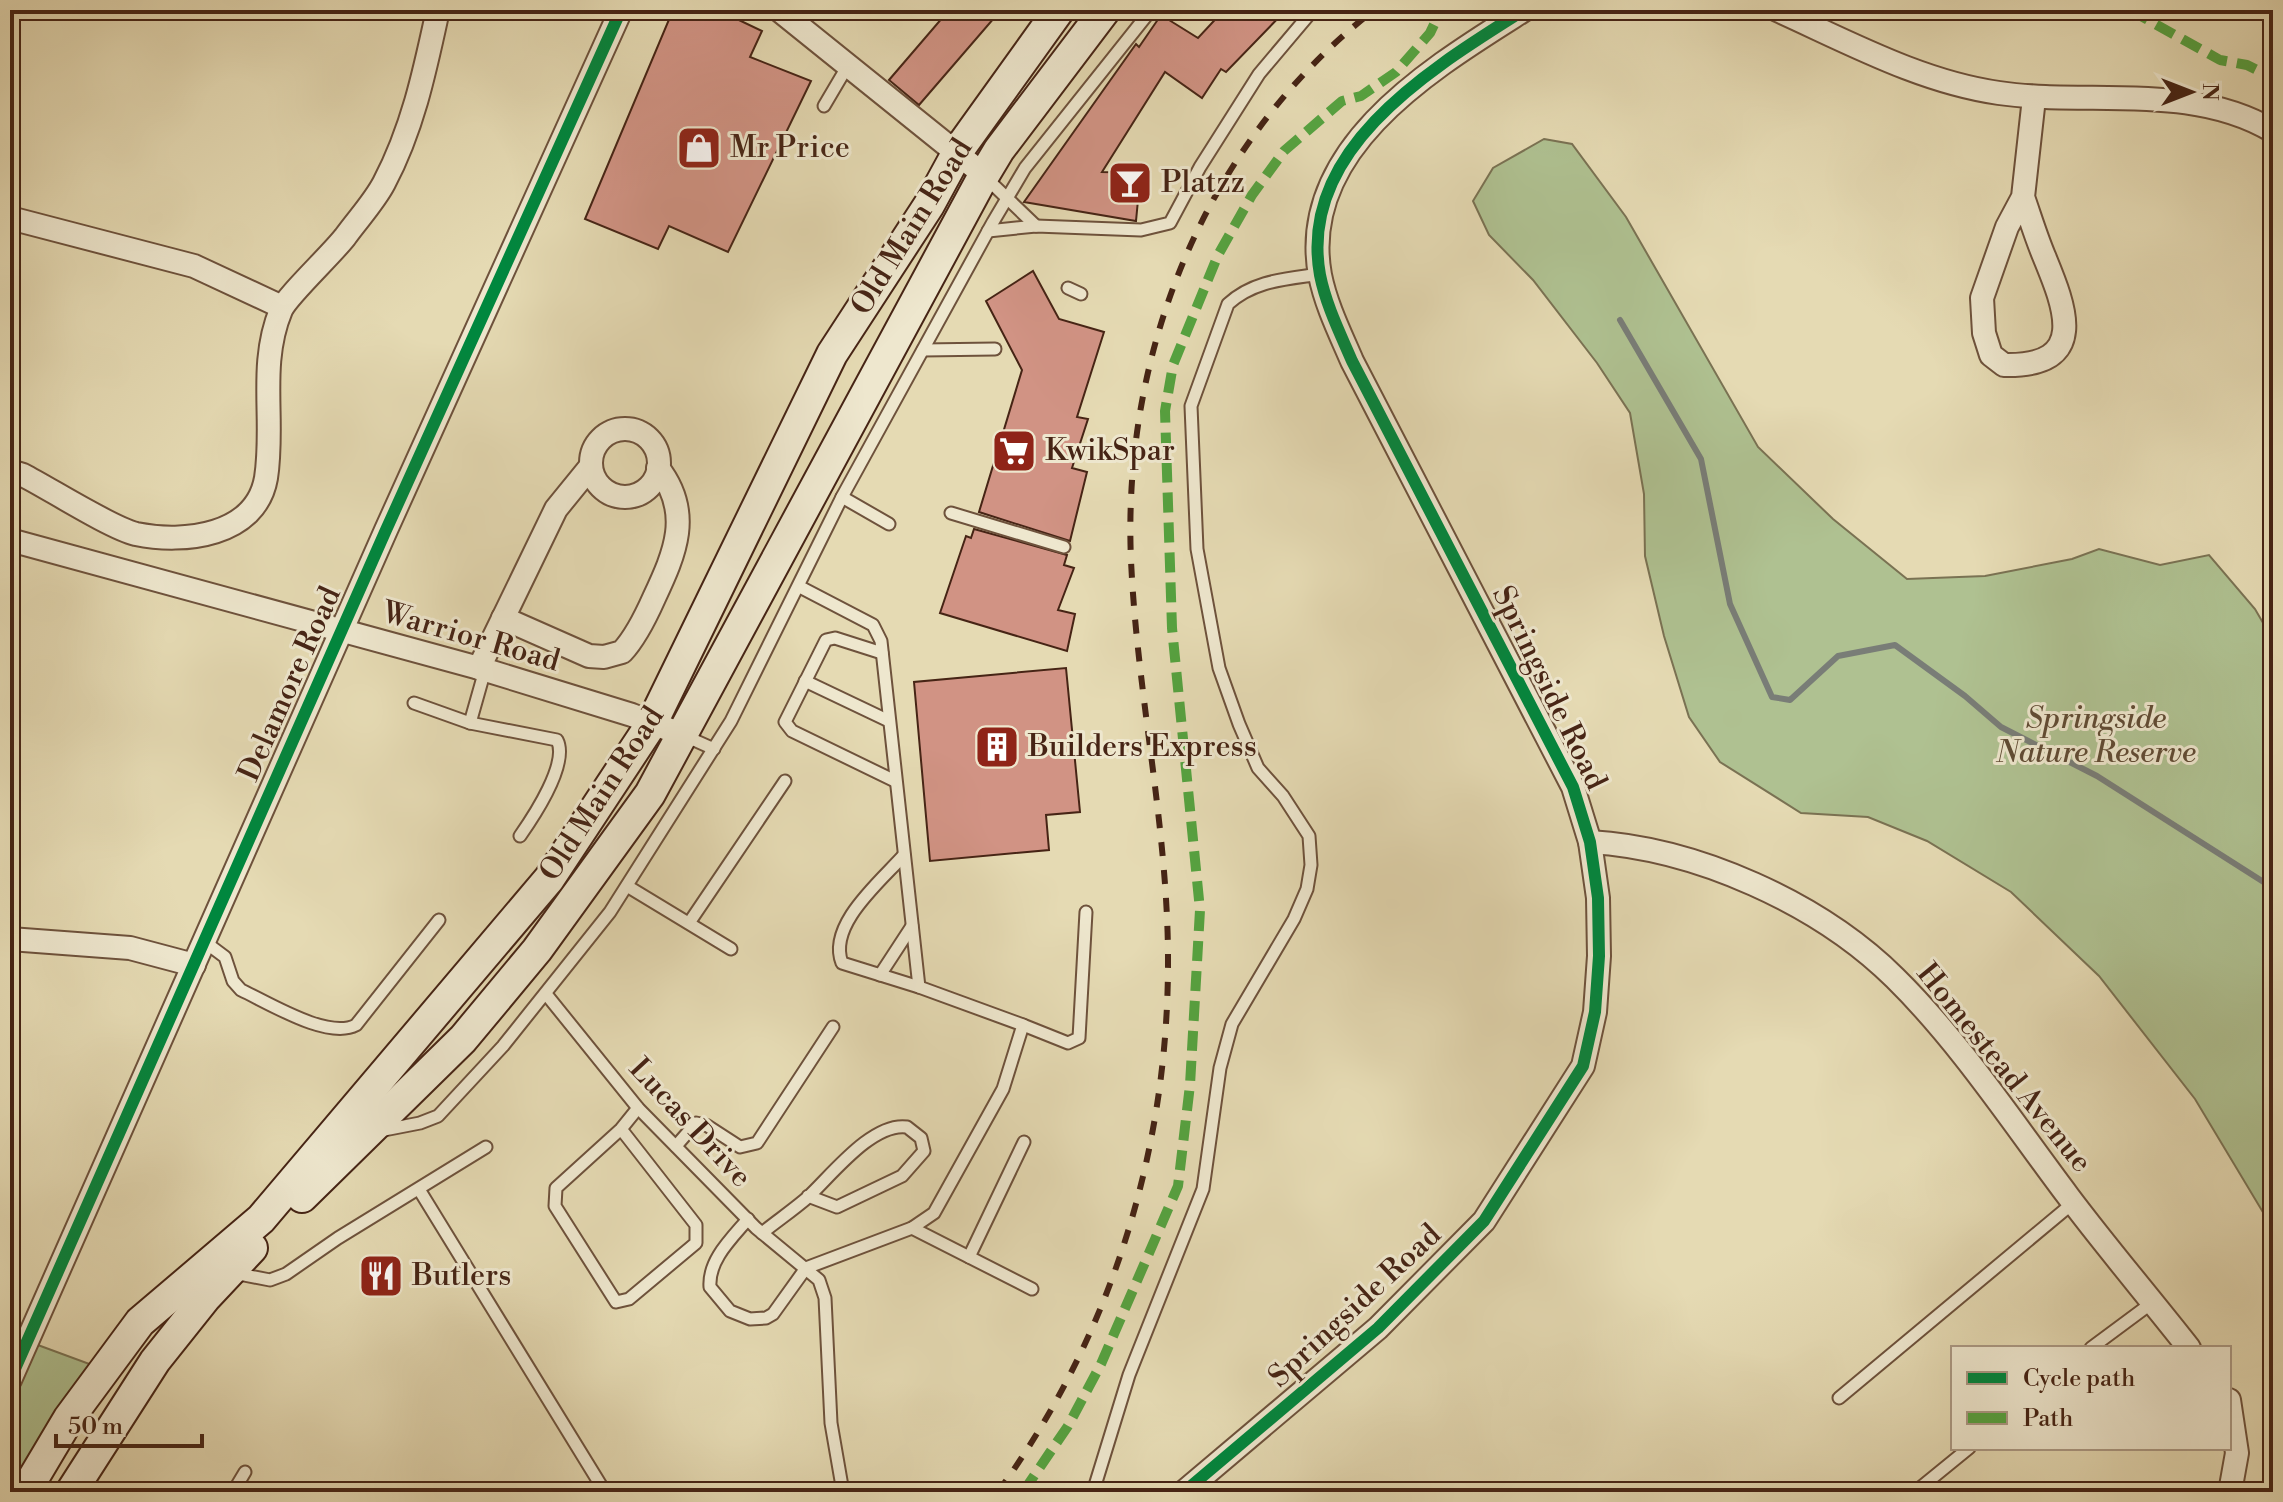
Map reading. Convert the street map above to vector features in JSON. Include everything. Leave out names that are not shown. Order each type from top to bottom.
[{"type":"main road","name":"Old Main Road","points":[[25,1492],[69,1418],[140,1322],[261,1219],[549,879],[652,723],[832,354],[956,155],[1059,10]]},
{"type":"main road","name":"Old Main Road","points":[[71,1492],[155,1361],[230,1272],[291,1207],[372,1132],[463,1039],[537,950],[650,794],[683,735],[699,698],[984,175],[999,150],[1105,10]]},
{"type":"street","points":[[10,471],[134,534],[188,537],[232,525],[254,506],[266,477],[266,368],[282,307],[326,262],[382,186],[409,130],[438,10]]},
{"type":"street","name":"Delamore Road","points":[[10,1380],[621,10]]},
{"type":"street","points":[[779,10],[984,175]]},
{"type":"street","name":"Springside Road","points":[[1184,1492],[1378,1328],[1484,1221],[1583,1066],[1595,1012],[1599,956],[1598,898],[1590,842],[1573,787],[1552,741],[1352,361],[1333,317],[1320,274],[1321,218],[1337,175],[1367,130],[1433,70],[1524,10]]},
{"type":"street","points":[[1777,10],[1908,68],[1957,85],[2034,98],[2188,102],[2239,114],[2273,131]]},
{"type":"street","points":[[2023,197],[2059,289],[2066,312],[2066,330],[2062,341],[2041,358],[2028,364],[2004,365],[1991,355],[1984,333],[1982,298],[2007,227],[2023,197],[2034,98]]},
{"type":"street","points":[[10,218],[194,266],[282,307]]},
{"type":"street","points":[[482,669],[503,618],[556,509],[591,466],[600,440],[607,433],[626,428],[644,434],[656,449],[658,468],[673,492],[678,532],[676,552],[651,606],[622,652],[604,657],[589,656],[503,618]]},
{"type":"street","points":[[591,466],[606,491],[624,497],[642,492],[658,468]]},
{"type":"street","name":"Warrior Road","points":[[10,540],[482,669],[683,735]]},
{"type":"street","name":"Homestead Avenue","points":[[1590,842],[1663,850],[1765,889],[1850,941],[1894,977],[1933,1022],[2187,1346]]},
{"type":"street","points":[[10,939],[130,948],[194,965]]},
{"type":"street","points":[[2230,1492],[2237,1453],[2231,1413]]},
{"type":"lane","points":[[372,1132],[412,1126],[438,1116],[546,994],[627,886],[714,749],[800,587],[842,497],[1007,198],[1034,156],[1151,10]]},
{"type":"lane","points":[[988,231],[1036,226],[1141,230],[1170,223],[1200,167],[1251,87],[1313,10]]},
{"type":"lane","points":[[824,106],[847,67]]},
{"type":"lane","points":[[984,175],[1036,226]]},
{"type":"lane","points":[[1093,1492],[1129,1375],[1203,1189],[1220,1068],[1232,1024],[1294,919],[1307,889],[1311,865],[1309,836],[1283,796],[1258,768],[1219,668],[1197,549],[1191,406],[1228,304],[1241,291],[1260,283],[1320,274]]},
{"type":"lane","points":[[1068,288],[1081,294]]},
{"type":"lane","points":[[923,350],[995,349]]},
{"type":"lane","points":[[842,497],[889,524]]},
{"type":"lane","points":[[951,513],[1064,547]]},
{"type":"lane","points":[[800,587],[873,625],[881,641],[919,987]]},
{"type":"lane","points":[[882,653],[835,638],[826,640],[787,714],[787,728],[895,781]]},
{"type":"lane","points":[[470,723],[482,669]]},
{"type":"lane","points":[[805,681],[889,721]]},
{"type":"lane","points":[[414,703],[470,723],[511,733],[550,737],[560,743],[557,764],[540,806],[520,836]]},
{"type":"lane","points":[[683,735],[714,749]]},
{"type":"lane","points":[[689,923],[785,781]]},
{"type":"lane","points":[[904,855],[847,922],[838,953],[842,963],[919,987],[1068,1043],[1079,1038],[1086,912]]},
{"type":"lane","points":[[627,886],[731,949]]},
{"type":"lane","points":[[205,942],[225,957],[233,981],[241,990],[313,1023],[340,1030],[356,1025],[439,920]]},
{"type":"lane","points":[[880,975],[912,925]]},
{"type":"lane","name":"Lucas Drive","points":[[546,994],[638,1108],[762,1233],[809,1270]]},
{"type":"lane","points":[[748,1219],[720,1253],[710,1279],[713,1294],[730,1311],[750,1319],[770,1316],[809,1270],[912,1228],[934,1213],[1003,1089],[1023,1025]]},
{"type":"lane","points":[[676,1146],[696,1123],[706,1125],[740,1147],[757,1143],[833,1027]]},
{"type":"lane","points":[[621,1129],[696,1225],[697,1234],[696,1243],[629,1299],[616,1302],[555,1206],[553,1197],[556,1188],[621,1129],[638,1108]]},
{"type":"lane","points":[[762,1233],[852,1155],[889,1128],[907,1127],[921,1138],[924,1151],[920,1159],[902,1176],[837,1207],[808,1196]]},
{"type":"lane","points":[[969,1257],[1024,1142]]},
{"type":"lane","points":[[230,1272],[270,1280],[286,1274],[338,1238],[420,1191],[486,1147]]},
{"type":"lane","points":[[420,1191],[605,1492]]},
{"type":"lane","points":[[1839,1398],[2073,1203]]},
{"type":"lane","points":[[912,1228],[1032,1289]]},
{"type":"lane","points":[[809,1270],[819,1280],[825,1298],[831,1423],[843,1492]]},
{"type":"lane","points":[[2094,1346],[2153,1302]]},
{"type":"lane","points":[[1915,1492],[1967,1450]]},
{"type":"lane","points":[[233,1492],[245,1472]]},
{"type":"green space","name":"Springside Nature Reserve","points":[[1544,139],[1572,144],[1626,217],[1758,447],[1833,519],[1907,579],[1985,576],[2072,559],[2099,549],[2160,565],[2209,555],[2255,609],[2273,640],[2273,1229],[2195,1099],[2099,976],[2011,892],[1927,841],[1868,817],[1801,813],[1720,762],[1689,717],[1664,636],[1645,556],[1644,494],[1630,413],[1597,363],[1533,280],[1489,235],[1473,201],[1493,168]]},
{"type":"green space","points":[[27,1341],[103,1369],[25,1492],[10,1492],[10,1380]]},
{"type":"building","points":[[673,10],[718,10],[762,31],[750,57],[811,81],[728,252],[669,226],[658,249],[585,219]]},
{"type":"building","points":[[949,10],[1001,10],[919,105],[889,80]]},
{"type":"building","points":[[1224,10],[1286,10],[1226,72],[1221,69],[1202,98],[1165,72],[1102,172],[1150,173],[1147,200],[1138,200],[1136,221],[1024,202],[1136,44],[1139,47],[1161,15],[1198,38]]},
{"type":"building","points":[[1033,271],[1059,319],[1104,332],[1077,417],[1088,419],[1072,468],[1087,472],[1070,541],[979,512],[1022,370],[986,301]]},
{"type":"building","points":[[974,529],[1067,555],[1064,565],[1074,568],[1058,610],[1075,614],[1067,651],[940,613],[966,536],[971,538]]},
{"type":"building","name":"Builders Express","points":[[1066,668],[1080,812],[1046,815],[1049,850],[930,861],[914,682]]},
{"type":"waterway","points":[[1620,320],[1701,459],[1730,604],[1772,697],[1790,700],[1838,656],[1895,645],[1965,696],[2001,727],[2097,776],[2273,888]]},
{"type":"railway","points":[[998,1492],[1037,1433],[1071,1372],[1100,1309],[1124,1243],[1143,1176],[1157,1108],[1165,1038],[1167,916],[1131,560],[1132,481],[1142,404],[1160,328],[1186,255],[1221,186],[1264,122],[1315,63],[1374,10]]},
{"type":"railway","points":[[2240,10],[2273,29]]},
{"type":"marked path","points":[[1023,1492],[1068,1426],[1101,1364],[1178,1186],[1190,1085],[1200,910],[1172,628],[1165,411],[1173,365],[1218,255],[1252,195],[1284,151],[1342,101],[1361,96],[1396,72],[1430,33],[1441,10]]},
{"type":"marked path","points":[[2130,10],[2220,60],[2247,65],[2273,78]]},
{"type":"cycle path","points":[[10,1380],[386,530],[621,10]]},
{"type":"cycle path","points":[[1184,1492],[1378,1328],[1484,1221],[1583,1066],[1595,1012],[1599,956],[1598,898],[1590,842],[1573,787],[1352,361],[1320,275],[1318,229],[1330,188],[1351,150],[1380,116],[1414,85],[1524,10]]},
{"type":"place","name":"Mr Price","points":[[699,148]]},
{"type":"place","name":"Platzz","points":[[1130,183]]},
{"type":"place","name":"KwikSpar","points":[[1014,451]]},
{"type":"place","name":"Builders Express","points":[[997,747]]},
{"type":"place","name":"Butlers","points":[[381,1276]]}]
